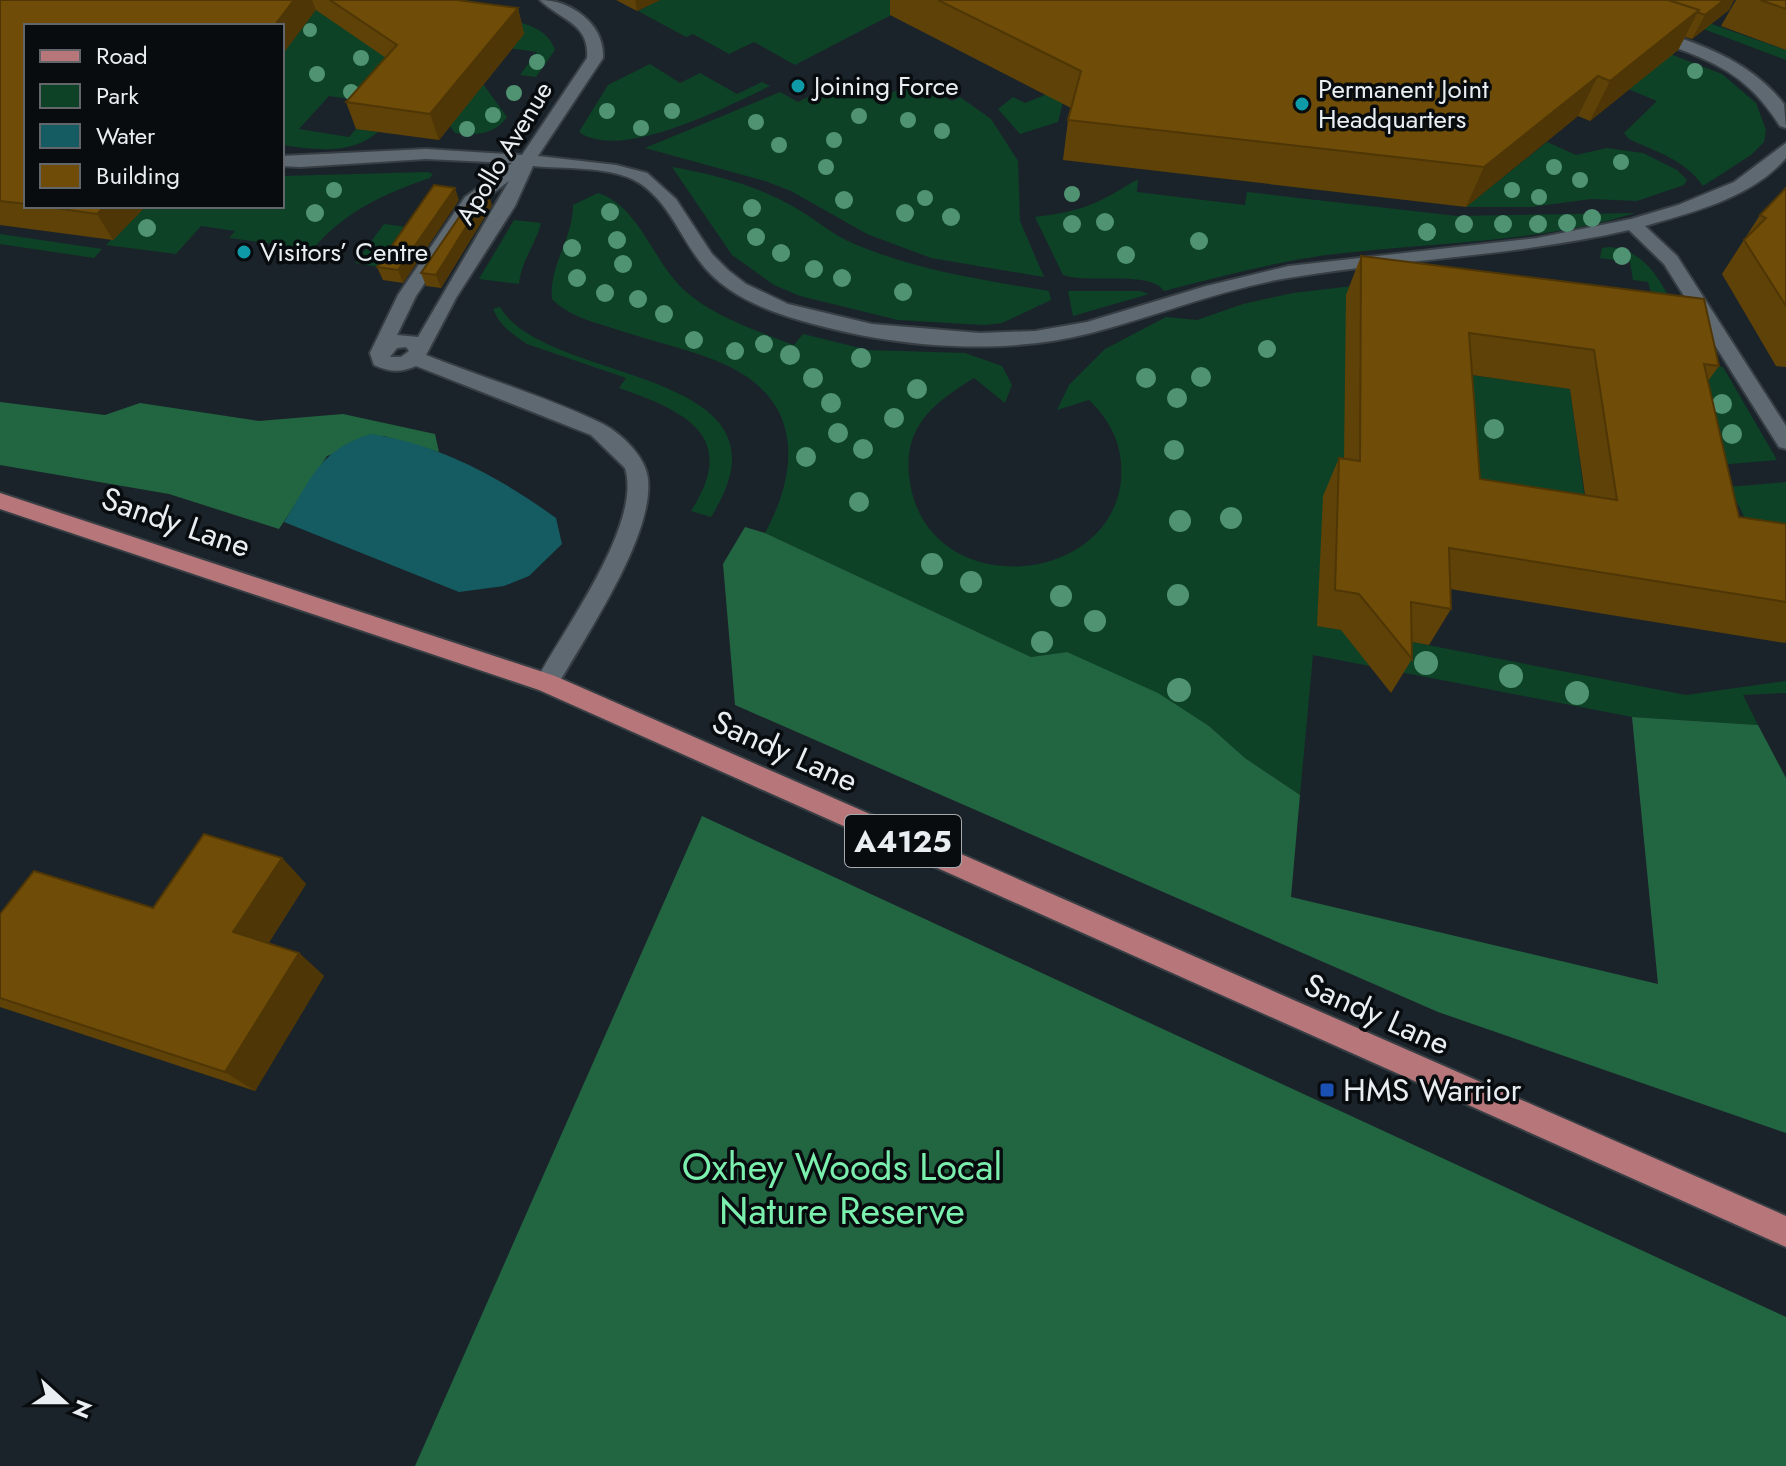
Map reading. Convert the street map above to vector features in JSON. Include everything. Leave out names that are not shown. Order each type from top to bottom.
[{"type":"main road","name":"Sandy Lane","points":[[0,501],[547,683],[1786,1232]]},
{"type":"lane","name":"Apollo Avenue","points":[[417,354],[447,298],[506,206],[527,160],[591,66],[597,51],[595,39],[584,23],[547,0]]},
{"type":"lane","points":[[1634,27],[1738,70],[1770,97],[1786,123]]},
{"type":"lane","points":[[284,161],[330,162],[423,154],[527,160],[616,170],[641,177],[665,199],[716,269],[746,291],[800,313],[856,327],[922,337],[1047,336],[1285,272],[1544,243],[1633,225],[1716,198],[1752,178],[1786,148]]},
{"type":"lane","points":[[527,160],[471,201],[407,295],[381,349],[381,360],[390,365],[417,354],[598,430],[623,450],[637,472],[638,505],[629,533],[547,683]]},
{"type":"lane","points":[[1633,225],[1671,260],[1786,442]]},
{"type":"green space","points":[[281,0],[319,0],[389,60],[378,103],[329,96],[299,129],[349,137],[356,129],[378,132],[345,148],[284,145],[284,24],[146,24]]},
{"type":"green space","points":[[660,0],[920,0],[795,65],[754,42],[729,54],[693,34],[686,37],[638,11]]},
{"type":"green space","points":[[1530,0],[1722,74],[1756,103],[1766,130],[1764,142],[1751,155],[1703,186],[1679,163],[1629,139],[1624,133],[1657,101],[1628,89]]},
{"type":"green space","points":[[1646,1],[1786,50],[1786,60],[1645,7]]},
{"type":"green space","points":[[450,14],[525,24],[549,38],[555,50],[536,77],[520,75],[537,52],[494,46]]},
{"type":"green space","points":[[650,64],[680,83],[700,73],[737,94],[762,82],[770,86],[702,117],[647,136],[621,140],[598,139],[579,132],[608,85]]},
{"type":"green space","points":[[843,79],[880,99],[914,81],[952,101],[960,97],[991,119],[1018,161],[1020,221],[1044,277],[931,258],[867,234],[791,191],[765,181],[645,148],[780,92],[798,102]]},
{"type":"green space","points":[[483,84],[507,117],[496,128],[484,133],[455,133],[450,126]]},
{"type":"green space","points":[[1067,86],[1058,122],[1020,134],[998,109],[1013,97],[1025,103]]},
{"type":"green space","points":[[1547,142],[1576,155],[1607,148],[1643,153],[1677,170],[1687,180],[1684,185],[1637,201],[1591,199],[1531,207],[1466,207]]},
{"type":"green space","points":[[672,167],[719,177],[766,193],[844,239],[876,252],[949,273],[1049,291],[1051,300],[1002,323],[984,325],[898,320],[800,296],[774,285],[732,255]]},
{"type":"green space","points":[[433,174],[366,205],[338,224],[313,249],[229,238],[235,231],[201,226],[176,254],[106,245],[138,211],[148,208],[284,208],[284,176]]},
{"type":"green space","points":[[1138,179],[1137,192],[1245,205],[1247,192],[1457,216],[1635,213],[1559,231],[1305,258],[1164,291],[1146,281],[1063,275],[1035,217],[1089,205]]},
{"type":"green space","points":[[598,193],[612,199],[634,220],[669,274],[691,296],[748,327],[794,345],[803,334],[868,350],[965,353],[1002,366],[1012,385],[1005,403],[974,378],[945,398],[923,420],[915,432],[908,464],[910,483],[924,521],[949,548],[982,562],[1018,566],[1054,560],[1086,543],[1109,517],[1121,481],[1115,436],[1089,400],[1057,410],[1069,385],[1105,349],[1166,317],[1197,320],[1243,304],[1293,293],[1395,281],[1449,372],[1570,389],[1590,537],[1323,496],[1391,638],[1686,695],[1786,681],[1786,693],[1743,695],[1758,725],[1632,717],[1313,655],[1300,795],[1245,758],[1209,726],[1067,652],[1031,657],[765,533],[784,485],[788,462],[782,418],[770,398],[753,381],[715,360],[583,318],[552,299],[554,274],[569,230],[573,205]]},
{"type":"green space","points":[[514,220],[541,223],[519,284],[479,279]]},
{"type":"green space","points":[[384,224],[408,227],[380,267],[355,263]]},
{"type":"green space","points":[[0,234],[102,249],[94,258],[0,244]]},
{"type":"green space","points":[[1602,248],[1621,249],[1640,259],[1654,273],[1672,302],[1654,304],[1648,282],[1633,280],[1630,262],[1600,258]]},
{"type":"green space","points":[[1068,291],[1140,291],[1149,294],[1073,316]]},
{"type":"green space","points":[[500,307],[526,332],[566,352],[659,385],[699,405],[725,431],[731,468],[711,517],[691,511],[705,485],[710,463],[707,445],[698,430],[665,406],[619,388],[626,378],[527,344],[499,320],[493,309]]},
{"type":"green space","points":[[1682,362],[1723,367],[1777,460],[1718,465]]},
{"type":"green space","points":[[0,402],[105,415],[140,403],[259,421],[343,414],[435,434],[439,452],[384,436],[327,456],[279,529],[169,494],[0,465]]},
{"type":"green space","points":[[1786,482],[1786,573],[1747,522],[1729,487]]},
{"type":"green space","points":[[745,527],[765,533],[1031,657],[1067,652],[1158,693],[1209,726],[1245,758],[1300,795],[1291,897],[1658,984],[1632,717],[1758,725],[1786,778],[1786,1133],[1438,1012],[735,705],[723,564]]},
{"type":"green space","name":"Oxhey Woods Local Nature Reserve","points":[[702,816],[1786,1317],[1786,1466],[415,1466]]},
{"type":"water","points":[[371,434],[421,446],[491,476],[556,518],[562,544],[529,576],[504,586],[459,592],[284,522],[310,479],[328,457],[339,448]]},
{"type":"building","points":[[0,0],[294,0],[276,24],[24,24],[24,204],[0,201]]},
{"type":"building","points":[[330,0],[457,0],[518,8],[430,114],[346,102],[397,45]]},
{"type":"building","name":"Permanent Joint Headquarters","points":[[938,0],[1668,0],[1699,10],[1610,81],[1598,76],[1484,167],[1068,120],[1081,71]]},
{"type":"building","points":[[1668,0],[1724,0],[1705,15]]},
{"type":"building","points":[[1760,0],[1786,0],[1786,9]]},
{"type":"building","points":[[434,185],[455,188],[398,270],[377,267]]},
{"type":"building","points":[[1786,188],[1786,306],[1744,240],[1766,218],[1760,215]]},
{"type":"building","points":[[488,192],[436,275],[421,273],[475,194]]},
{"type":"building","points":[[54,208],[103,208],[97,214]]},
{"type":"building","points":[[1361,256],[1704,299],[1719,366],[1704,364],[1739,517],[1786,524],[1786,602],[1449,548],[1451,609],[1411,602],[1412,659],[1359,594],[1335,590],[1339,458],[1360,461]],"holes":[[[1469,333],[1594,350],[1617,500],[1480,479]]]},
{"type":"building","points":[[204,834],[282,858],[233,932],[299,953],[225,1072],[0,998],[0,914],[34,871],[153,908]]},
{"type":"place","name":"Joining Force","points":[[798,86]]},
{"type":"place","name":"Permanent Joint Headquarters","points":[[1302,104]]},
{"type":"place","name":"Visitors’ Centre","points":[[244,252]]},
{"type":"place","name":"HMS Warrior","points":[[1327,1090]]}]
